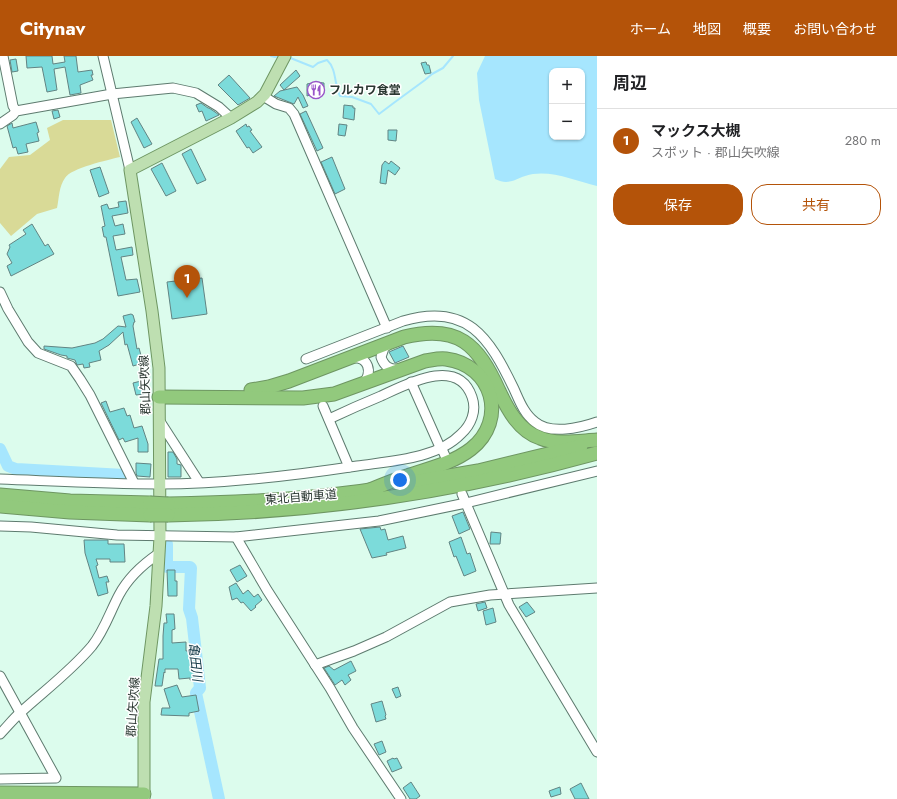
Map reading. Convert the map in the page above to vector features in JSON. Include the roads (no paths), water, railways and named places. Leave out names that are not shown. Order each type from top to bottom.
[{"type":"highway","points":[[159,393],[255,390],[289,381],[417,334],[430,332],[450,334],[466,342],[476,351],[485,364],[512,416],[529,433],[540,439],[552,441],[597,441]]},
{"type":"highway","points":[[159,393],[303,398],[334,394],[425,361],[436,359],[446,359],[466,365],[482,378],[490,393],[492,410],[486,432],[480,441],[462,455],[433,468],[370,490]]},
{"type":"highway","name":"東北自動車道","points":[[168,509],[204,503],[285,499],[370,490],[478,471],[597,441]]},
{"type":"highway","name":"東北自動車道","points":[[3,507],[70,512],[168,509],[204,514],[286,510],[410,495],[513,475],[597,453]]},
{"type":"highway","name":"東北自動車道","points":[[0,495],[150,509]]},
{"type":"highway","points":[[0,786],[144,792]]},
{"type":"highway","points":[[0,793],[144,792]]},
{"type":"main road","points":[[130,170],[231,118],[257,102],[263,96],[285,56]]},
{"type":"main road","name":"郡山矢吹線","points":[[130,170],[152,311],[159,368],[160,537],[156,606],[144,702],[144,792]]},
{"type":"street","points":[[3,56],[16,111]]},
{"type":"street","points":[[103,56],[130,170]]},
{"type":"street","points":[[0,124],[13,115],[16,111],[112,94],[173,88],[196,93],[219,107],[231,118]]},
{"type":"street","points":[[263,96],[276,104],[289,108],[294,114],[387,328]]},
{"type":"street","points":[[0,292],[8,309],[28,342],[38,354],[71,366],[90,395],[134,483]]},
{"type":"street","points":[[306,359],[418,316],[439,315],[461,321],[478,332],[490,344],[498,357],[505,380],[534,422],[542,426],[558,429],[597,422]]},
{"type":"street","points":[[392,342],[384,348],[381,357],[383,363],[389,369],[402,369]]},
{"type":"street","points":[[346,359],[360,358],[365,362],[369,373],[368,378],[362,385]]},
{"type":"street","points":[[0,479],[159,484],[249,480],[349,468],[423,455],[442,449],[453,442],[466,430],[474,410],[471,395],[466,386],[451,376],[435,376],[411,382],[328,419]]},
{"type":"street","points":[[411,382],[446,458]]},
{"type":"street","points":[[471,395],[484,390]]},
{"type":"street","points":[[323,406],[349,468]]},
{"type":"street","points":[[159,420],[200,482]]},
{"type":"street","points":[[0,526],[31,527],[117,535],[160,537],[236,537],[379,521],[464,499],[597,471]]},
{"type":"street","points":[[464,499],[509,605],[597,752]]},
{"type":"street","points":[[236,537],[314,665],[330,688],[353,728],[401,799]]},
{"type":"street","points":[[0,734],[20,713],[93,645],[119,594],[131,577],[144,564],[158,554]]},
{"type":"street","points":[[314,665],[354,651],[386,637],[450,602],[490,595],[597,588]]},
{"type":"street","points":[[0,676],[56,778],[0,779]]},
{"type":"water","points":[[485,56],[597,56],[597,186],[565,177],[541,173],[528,175],[506,182],[495,179],[479,100],[477,73]]},
{"type":"waterway","points":[[271,56],[278,56]]},
{"type":"waterway","points":[[288,57],[313,67],[318,63],[327,60],[334,72],[340,96],[352,97],[371,104],[379,114],[432,74],[443,68],[453,56]]},
{"type":"waterway","name":"亀田川","points":[[0,449],[8,466],[16,469],[124,475]]},
{"type":"waterway","name":"亀田川","points":[[167,544],[167,567],[191,568],[189,609],[192,618],[200,688],[196,693],[219,799]]},
{"type":"place","name":"フルカワ食堂","points":[[316,90]]},
{"type":"place","name":"マックス大槻","points":[[187,298]]}]
